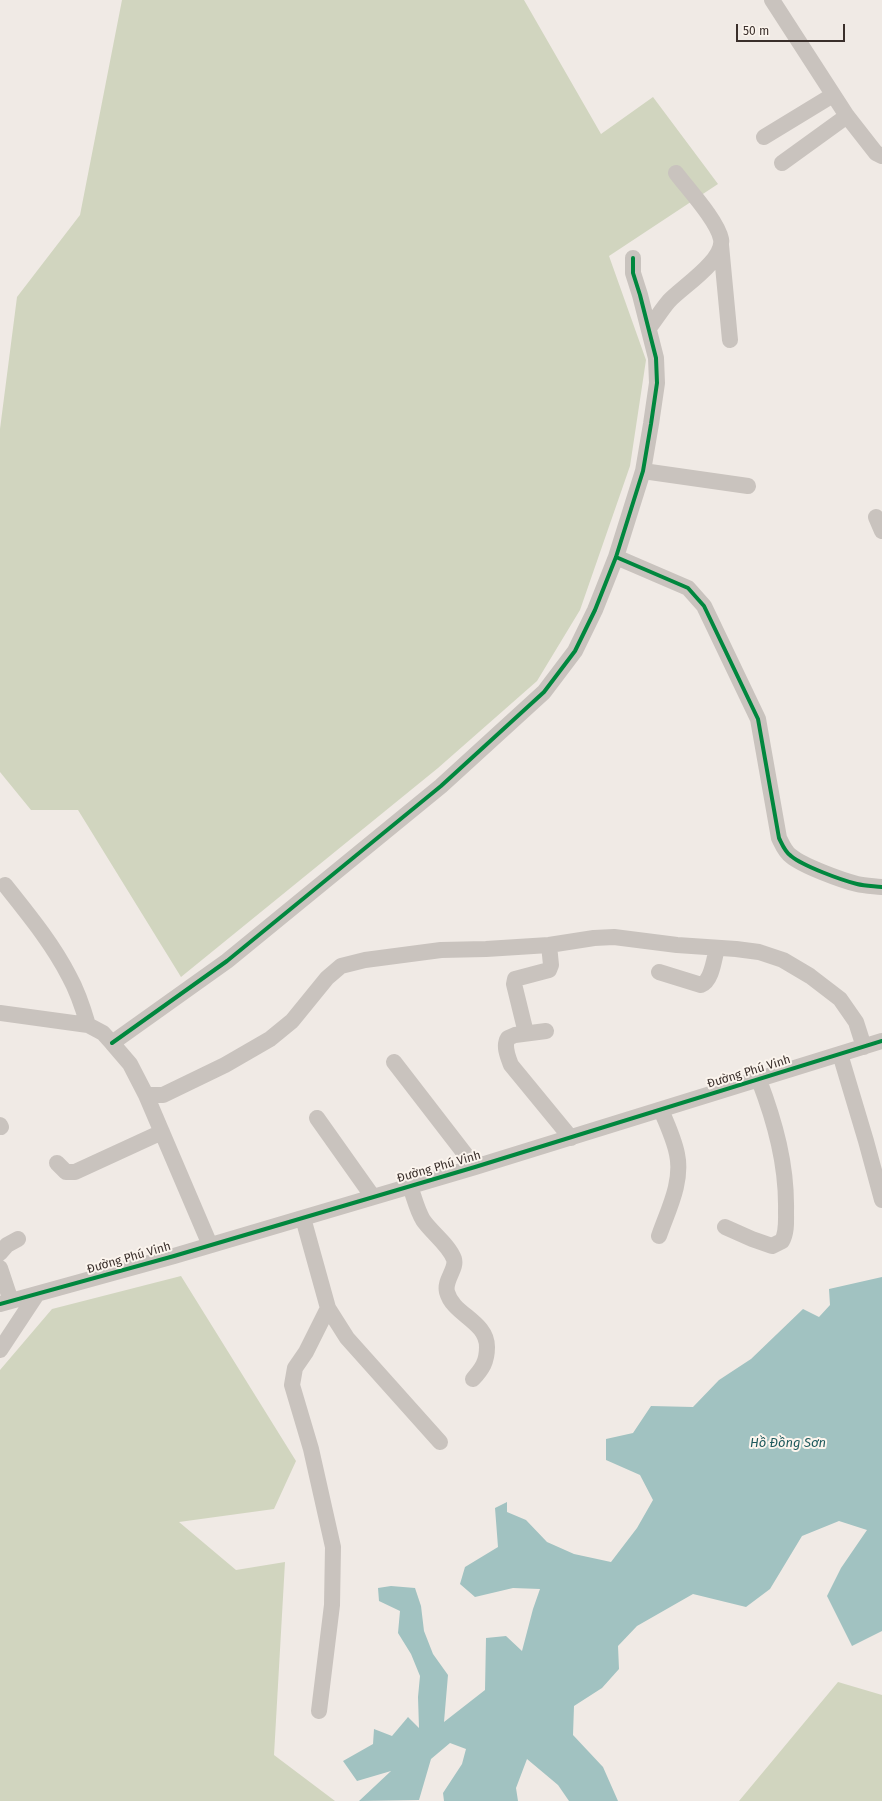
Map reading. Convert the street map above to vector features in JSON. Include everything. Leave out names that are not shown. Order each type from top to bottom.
[{"type":"street","points":[[772,0],[847,116],[876,153],[882,156]]},
{"type":"street","points":[[764,137],[833,95]]},
{"type":"street","points":[[782,162],[847,116]]},
{"type":"street","points":[[676,173],[712,220],[717,229],[721,245],[730,340]]},
{"type":"street","points":[[649,328],[669,301],[695,279],[715,256],[721,245]]},
{"type":"street","points":[[112,1043],[227,961],[441,786],[544,692],[575,651],[595,610],[616,557],[643,471],[651,424],[656,383],[656,358],[633,273],[633,258]]},
{"type":"street","points":[[643,471],[748,486]]},
{"type":"street","points":[[616,557],[688,588],[704,606],[758,719],[779,838],[790,856],[802,863],[858,884],[882,887]]},
{"type":"street","points":[[5,885],[37,925],[62,964],[75,988],[88,1025]]},
{"type":"street","points":[[146,1095],[163,1094],[225,1064],[270,1039],[292,1021],[327,978],[341,966],[365,960],[441,950],[549,945],[594,938],[614,937],[677,945],[759,952],[783,960],[810,976],[840,999],[856,1022],[864,1047]]},
{"type":"street","points":[[526,1033],[514,984],[515,979],[521,976],[549,970],[551,965],[549,945]]},
{"type":"street","points":[[659,972],[701,985],[706,983],[709,978],[717,948]]},
{"type":"street","points":[[0,1013],[88,1025],[103,1033],[130,1064],[146,1095],[210,1245]]},
{"type":"street","points":[[546,1031],[511,1036],[506,1040],[505,1044],[510,1061],[571,1138]]},
{"type":"street","name":"Đường Phú Vinh","points":[[5,1303],[210,1245],[475,1167],[882,1041]]},
{"type":"street","points":[[840,1054],[882,1200]]},
{"type":"street","points":[[394,1062],[475,1167]]},
{"type":"street","points":[[725,1227],[752,1240],[772,1246],[782,1241],[786,1229],[786,1202],[782,1156],[774,1122],[759,1080]]},
{"type":"street","points":[[659,1236],[674,1193],[678,1169],[674,1142],[661,1110]]},
{"type":"street","points":[[317,1118],[373,1197]]},
{"type":"street","points":[[57,1163],[66,1172],[75,1172],[162,1132]]},
{"type":"street","points":[[410,1186],[422,1219],[443,1243],[454,1259],[447,1291],[453,1304],[480,1328],[487,1343],[487,1357],[485,1364],[473,1379]]},
{"type":"street","points":[[302,1218],[328,1308],[347,1338],[440,1442]]},
{"type":"street","points":[[0,1253],[7,1245],[18,1239]]},
{"type":"street","points":[[0,1268],[5,1303]]},
{"type":"street","points":[[0,1350],[38,1294]]},
{"type":"street","points":[[319,1711],[332,1605],[333,1547],[311,1449],[292,1385],[295,1368],[306,1352],[328,1308]]},
{"type":"green space","points":[[122,0],[524,0],[601,134],[653,97],[718,184],[609,256],[646,360],[630,466],[580,610],[537,681],[438,768],[181,977],[78,810],[31,810],[0,772],[0,429],[17,297],[80,215]]},
{"type":"green space","points":[[181,1276],[296,1461],[274,1509],[179,1522],[236,1570],[285,1562],[274,1755],[335,1801],[0,1801],[0,1370],[52,1309]]},
{"type":"green space","points":[[838,1682],[882,1695],[882,1801],[739,1801]]},
{"type":"water","name":"Hồ Đồng Sơn","points":[[882,1277],[882,1631],[852,1646],[827,1596],[841,1568],[867,1530],[839,1521],[802,1536],[770,1589],[746,1607],[693,1594],[637,1626],[618,1646],[619,1669],[602,1688],[574,1706],[573,1735],[603,1767],[618,1801],[569,1801],[558,1785],[527,1759],[516,1788],[518,1801],[444,1801],[443,1793],[462,1764],[466,1749],[450,1743],[431,1759],[419,1800],[359,1801],[391,1771],[357,1781],[343,1761],[373,1744],[374,1729],[392,1736],[408,1717],[419,1728],[418,1697],[420,1676],[411,1654],[398,1633],[400,1611],[379,1601],[378,1588],[391,1586],[415,1588],[421,1606],[424,1631],[433,1654],[448,1675],[444,1722],[485,1690],[486,1638],[506,1636],[522,1651],[540,1589],[513,1588],[475,1597],[460,1584],[465,1567],[498,1547],[495,1508],[507,1502],[507,1512],[526,1520],[547,1542],[574,1554],[611,1562],[637,1528],[653,1500],[640,1475],[606,1460],[606,1439],[633,1433],[651,1406],[693,1407],[719,1380],[751,1359],[803,1309],[819,1317],[830,1305],[829,1289]]},
{"type":"cycle path","points":[[112,1043],[227,961],[441,786],[544,692],[575,651],[595,610],[616,557],[643,471],[651,424],[657,383],[656,358],[633,273],[633,258]]},
{"type":"cycle path","points":[[616,557],[688,588],[704,606],[758,719],[779,838],[787,852],[804,864],[832,876],[866,886],[882,887]]},
{"type":"cycle path","points":[[0,1304],[174,1256],[475,1167],[882,1041]]}]
